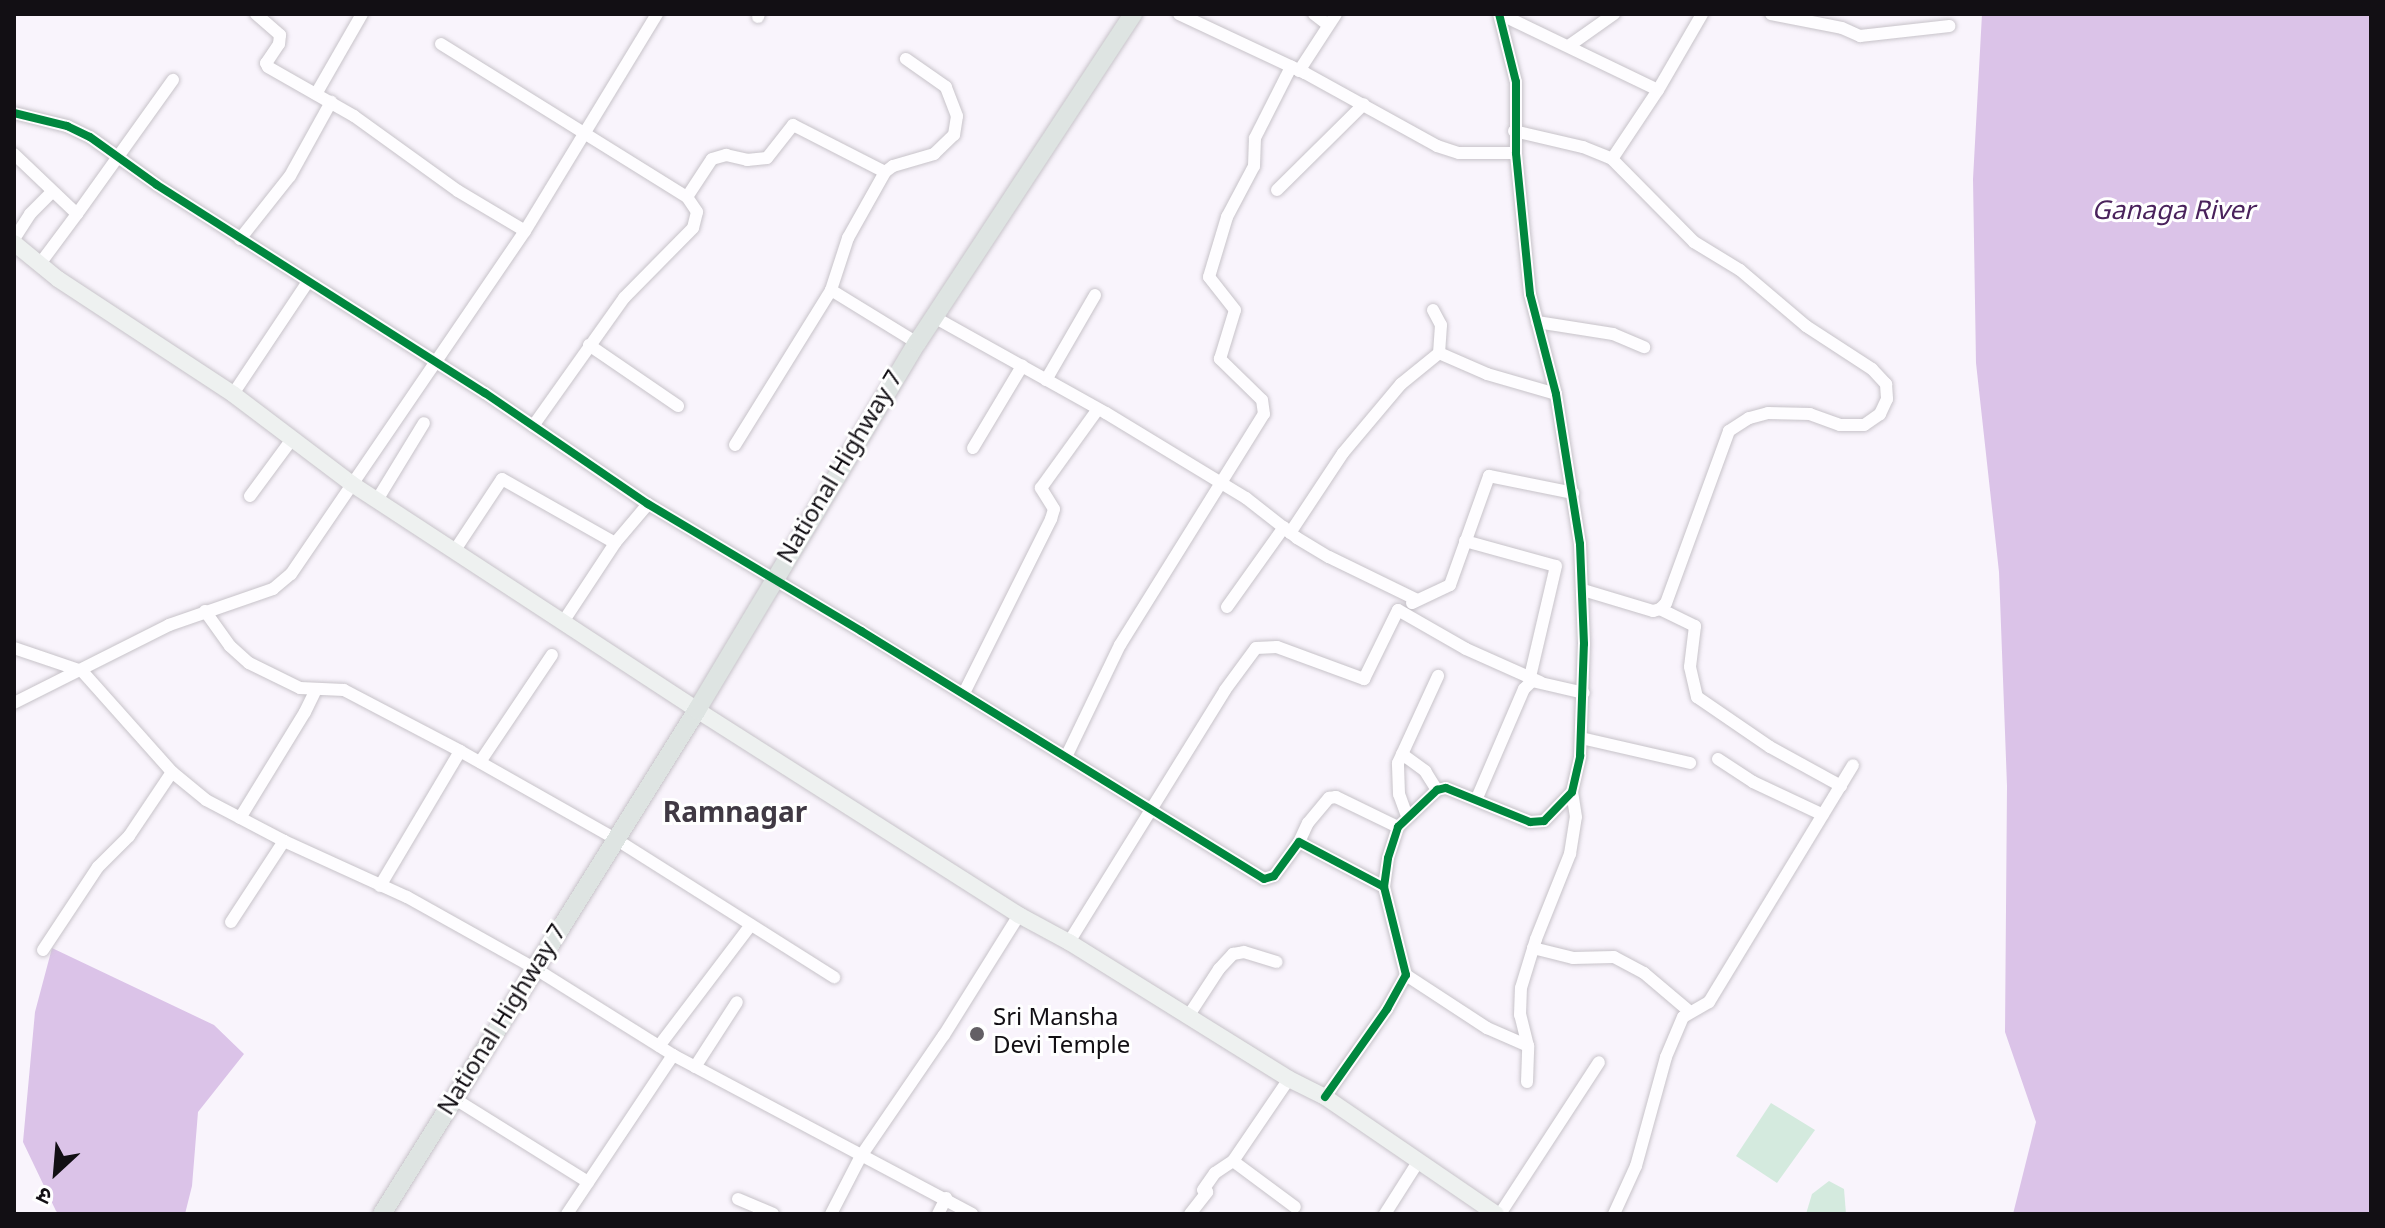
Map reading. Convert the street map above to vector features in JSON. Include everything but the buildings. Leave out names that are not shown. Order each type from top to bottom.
[{"type":"main road","name":"National Highway 7","points":[[382,1214],[697,710],[917,343],[1133,14]]},
{"type":"main road","points":[[14,241],[39,265],[233,394],[352,484],[697,710],[1019,915],[1069,942],[1289,1079],[1325,1097],[1498,1214]]},
{"type":"street","points":[[256,14],[280,35],[279,44],[266,63],[268,67],[377,130],[458,191],[525,231]]},
{"type":"street","points":[[14,703],[169,625],[252,598],[282,583],[525,231],[657,14]]},
{"type":"street","points":[[1179,14],[1295,69],[1449,150],[1516,153]]},
{"type":"street","points":[[1314,14],[1327,24]]},
{"type":"street","points":[[1066,757],[1120,645],[1222,485],[1265,408],[1262,400],[1220,359],[1235,310],[1215,287],[1209,270],[1227,228],[1227,217],[1254,166],[1255,138],[1295,69],[1336,14]]},
{"type":"street","points":[[1500,14],[1570,45],[1658,90]]},
{"type":"street","points":[[1500,14],[1516,82],[1514,131],[1523,245],[1537,322],[1556,394],[1573,493],[1583,590],[1584,693],[1581,738],[1572,792],[1576,817],[1570,854],[1533,948],[1521,988],[1520,1015],[1528,1046],[1527,1082]]},
{"type":"street","points":[[1570,45],[1614,14]]},
{"type":"street","points":[[1612,159],[1658,90],[1702,14]]},
{"type":"street","points":[[1771,14],[1842,28],[1860,36],[1949,26]]},
{"type":"street","points":[[316,94],[356,16]]},
{"type":"street","points":[[441,44],[687,197],[697,212],[693,228],[636,285],[589,345],[533,426]]},
{"type":"street","points":[[735,445],[831,290],[848,238],[885,172],[934,154],[946,145],[958,125],[946,87],[906,59]]},
{"type":"street","points":[[39,265],[173,80]]},
{"type":"street","points":[[240,239],[290,176],[331,102]]},
{"type":"street","points":[[1277,190],[1364,104]]},
{"type":"street","points":[[14,113],[79,131],[307,283],[435,361],[648,504],[964,693],[1264,879],[1274,876],[1299,842],[1308,823],[1329,798],[1336,797],[1398,827]]},
{"type":"street","points":[[687,197],[712,159],[726,155],[747,160],[767,158],[793,125],[885,172]]},
{"type":"street","points":[[1514,131],[1583,147],[1612,159],[1694,242],[1740,270],[1806,326],[1872,369],[1886,384],[1887,399],[1880,414],[1864,425],[1840,425],[1810,414],[1768,413],[1749,418],[1729,431],[1666,603],[1660,609],[1653,611],[1583,590]]},
{"type":"street","points":[[14,154],[77,214]]},
{"type":"street","points":[[14,241],[52,192]]},
{"type":"street","points":[[233,394],[307,283]]},
{"type":"street","points":[[831,290],[917,343]]},
{"type":"street","points":[[1046,380],[1095,295]]},
{"type":"street","points":[[1227,607],[1401,384],[1439,353],[1441,325],[1433,310]]},
{"type":"street","points":[[934,317],[1098,409],[1353,570],[1417,600]]},
{"type":"street","points":[[1537,322],[1613,334],[1644,347]]},
{"type":"street","points":[[589,345],[678,406]]},
{"type":"street","points":[[1439,353],[1487,374],[1556,394]]},
{"type":"street","points":[[973,448],[1022,366]]},
{"type":"street","points":[[964,693],[1051,519],[1054,509],[1041,488],[1098,409]]},
{"type":"street","points":[[377,500],[424,423]]},
{"type":"street","points":[[250,496],[292,439]]},
{"type":"street","points":[[1069,942],[1225,690],[1256,648],[1277,647],[1364,679],[1398,610],[1450,585],[1489,476],[1573,493]]},
{"type":"street","points":[[455,550],[502,479],[615,543]]},
{"type":"street","points":[[563,622],[615,543],[648,504]]},
{"type":"street","points":[[1465,541],[1556,566],[1535,679],[1524,689],[1477,798]]},
{"type":"street","points":[[1660,609],[1695,626],[1690,667],[1697,697],[1770,747],[1841,786]]},
{"type":"street","points":[[1398,610],[1466,649],[1535,679],[1584,693]]},
{"type":"street","points":[[205,611],[230,646],[249,663],[300,688],[344,690],[460,751],[617,840],[834,977]]},
{"type":"street","points":[[14,648],[82,671],[172,772],[197,794],[284,841],[407,897],[536,969],[673,1055],[972,1214]]},
{"type":"street","points":[[480,762],[552,655]]},
{"type":"street","points":[[1407,816],[1396,774],[1438,676]]},
{"type":"street","points":[[240,818],[316,689]]},
{"type":"street","points":[[1581,738],[1690,763]]},
{"type":"street","points":[[380,886],[460,751]]},
{"type":"street","points":[[1402,754],[1425,771],[1437,790]]},
{"type":"street","points":[[1718,759],[1753,782],[1823,815]]},
{"type":"street","points":[[1614,1214],[1636,1166],[1672,1039],[1689,1011],[1709,1002],[1853,765]]},
{"type":"street","points":[[43,950],[98,867],[129,836],[172,772]]},
{"type":"street","points":[[1528,1046],[1487,1028],[1406,975],[1384,887],[1388,858],[1398,827],[1437,790],[1455,790],[1537,822],[1548,818],[1572,792]]},
{"type":"street","points":[[231,922],[284,841]]},
{"type":"street","points":[[1299,842],[1384,887]]},
{"type":"street","points":[[831,1214],[861,1156],[944,1035],[1019,915]]},
{"type":"street","points":[[659,1046],[751,925]]},
{"type":"street","points":[[1533,948],[1573,958],[1614,957],[1644,973],[1689,1011]]},
{"type":"street","points":[[1189,1015],[1219,969],[1233,954],[1244,952],[1276,962]]},
{"type":"street","points":[[1325,1097],[1387,1009],[1406,975]]},
{"type":"street","points":[[695,1067],[737,1002]]},
{"type":"street","points":[[567,1214],[673,1055]]},
{"type":"street","points":[[1498,1214],[1599,1062]]},
{"type":"street","points":[[1190,1214],[1207,1192],[1203,1190],[1215,1173],[1233,1161],[1289,1079]]},
{"type":"street","points":[[455,1099],[588,1182]]},
{"type":"street","points":[[1233,1161],[1295,1207]]},
{"type":"street","points":[[1385,1214],[1418,1162]]},
{"type":"street","points":[[938,1214],[946,1198]]},
{"type":"street","points":[[738,1199],[773,1214]]},
{"type":"green space","points":[[1771,1103],[1815,1130],[1777,1183],[1736,1156]]},
{"type":"green space","points":[[1829,1181],[1844,1189],[1846,1214],[1806,1214],[1812,1194]]},
{"type":"water","name":"Ganaga River","points":[[1982,14],[2371,14],[2371,1214],[2013,1214],[2036,1122],[2005,1032],[2007,786],[1999,572],[1976,363],[1973,179]]},
{"type":"water","points":[[52,948],[214,1025],[244,1054],[198,1112],[192,1186],[185,1214],[59,1214],[56,1211],[23,1142],[35,1012]]},
{"type":"cycle path","points":[[1325,1097],[1387,1009],[1406,975],[1384,887],[1388,858],[1398,827],[1437,790],[1446,788],[1530,822],[1544,821],[1572,792],[1580,756],[1584,644],[1580,544],[1556,394],[1530,294],[1516,153],[1516,82],[1499,14]]},
{"type":"cycle path","points":[[14,113],[67,126],[90,137],[157,185],[485,393],[648,504],[1264,879],[1274,876],[1299,842],[1384,887]]},
{"type":"place","name":"Sri Mansha Devi Temple","points":[[977,1034]]},
{"type":"district","name":"Ramnagar","points":[[735,815]]}]
